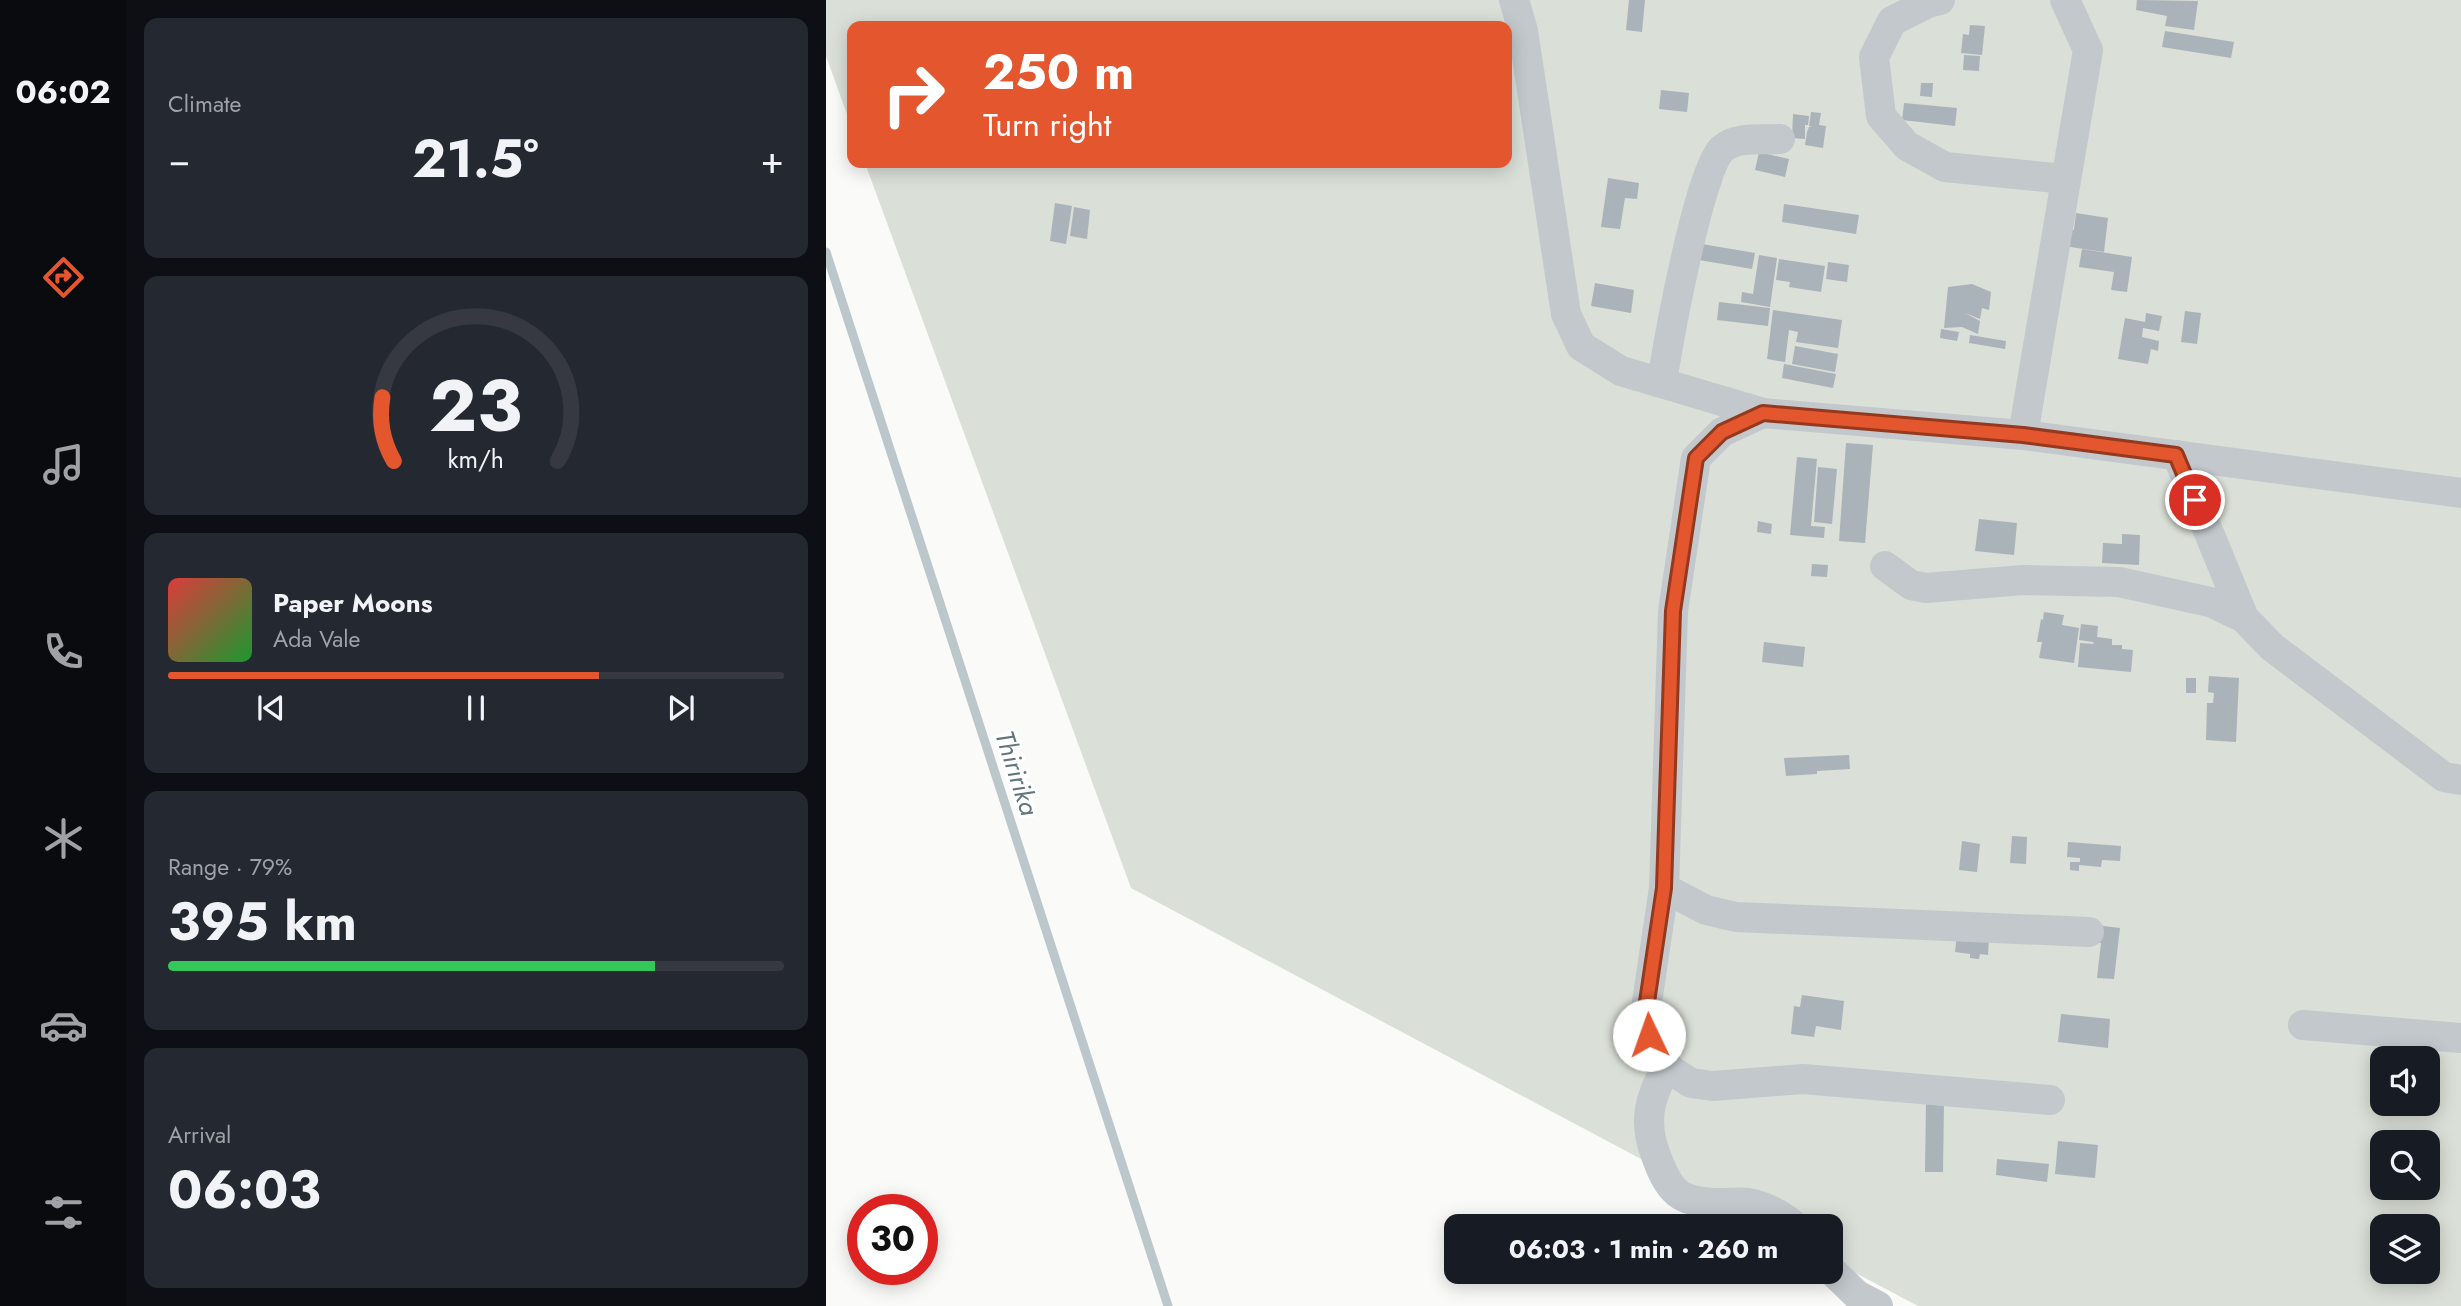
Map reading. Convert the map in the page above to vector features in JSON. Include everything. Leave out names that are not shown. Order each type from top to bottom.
[{"type":"street","points":[[1514,0],[1522,32],[1566,314],[1581,346],[1621,371],[1763,413],[2023,435],[2461,493]]},
{"type":"street","points":[[1940,0],[1892,21],[1874,57],[1881,116],[1907,146],[1945,167],[2065,179]]},
{"type":"street","points":[[2023,435],[2088,50],[2065,0]]},
{"type":"street","points":[[1662,382],[1673,315],[1706,181],[1721,150],[1737,141],[1780,139]]},
{"type":"street","points":[[1763,413],[1722,432],[1696,458],[1673,611],[1664,888],[1644,1022],[1653,1049],[1667,1066],[1691,1083],[1713,1086],[1802,1079],[2050,1100]]},
{"type":"street","points":[[2176,455],[2244,618]]},
{"type":"street","points":[[1885,566],[1911,585],[1926,588],[2023,580],[2119,582],[2210,602],[2244,618],[2272,647],[2444,777],[2461,780]]},
{"type":"street","points":[[1664,888],[1706,910],[1736,916],[2089,932]]},
{"type":"street","points":[[2303,1025],[2461,1038]]},
{"type":"street","points":[[1667,1066],[1655,1089],[1648,1116],[1652,1144],[1664,1179],[1673,1190],[1686,1198],[1702,1203],[1748,1203],[1775,1214]]},
{"type":"street","points":[[1843,1282],[1857,1296],[1878,1306]]},
{"type":"shaded area","points":[[826,0],[2461,0],[2461,1306],[1918,1306],[1843,1266],[1843,1214],[1745,1214],[1131,888],[867,168],[1512,168],[1512,21],[847,21],[847,114],[826,56]]},
{"type":"building","points":[[1629,0],[1645,0],[1642,32],[1626,30]]},
{"type":"building","points":[[2137,0],[2198,1],[2194,30],[2165,26],[2167,16],[2136,10]]},
{"type":"building","points":[[1970,25],[1985,26],[1982,55],[1961,53],[1963,34],[1969,35]]},
{"type":"building","points":[[2165,31],[2234,42],[2231,58],[2162,47]]},
{"type":"building","points":[[1964,55],[1980,56],[1979,71],[1963,70]]},
{"type":"building","points":[[1921,83],[1933,83],[1932,97],[1920,96]]},
{"type":"building","points":[[1661,90],[1689,93],[1687,112],[1659,109]]},
{"type":"building","points":[[1904,103],[1957,108],[1955,126],[1902,120]]},
{"type":"building","points":[[1811,112],[1821,113],[1819,125],[1826,126],[1823,148],[1805,145],[1807,132],[1812,126],[1809,126]]},
{"type":"building","points":[[1793,114],[1809,116],[1808,125],[1805,125],[1805,139],[1792,138]]},
{"type":"building","points":[[1759,152],[1789,159],[1785,177],[1755,170]]},
{"type":"building","points":[[1608,178],[1639,183],[1637,199],[1625,198],[1620,229],[1601,227]]},
{"type":"building","points":[[1055,203],[1072,206],[1066,244],[1050,241]]},
{"type":"building","points":[[1784,204],[1859,215],[1856,234],[1782,222]]},
{"type":"building","points":[[1074,207],[1090,210],[1087,239],[1070,236]]},
{"type":"building","points":[[2076,213],[2108,218],[2104,252],[2057,245],[2059,228],[2074,230]]},
{"type":"building","points":[[1702,244],[1755,253],[1752,269],[1699,260]]},
{"type":"building","points":[[2082,249],[2132,257],[2127,292],[2111,290],[2114,272],[2079,267]]},
{"type":"building","points":[[1759,255],[1777,258],[1770,307],[1741,302],[1742,292],[1753,294]]},
{"type":"building","points":[[1779,259],[1825,266],[1821,292],[1789,287],[1790,282],[1776,280]]},
{"type":"building","points":[[1828,262],[1849,265],[1847,282],[1826,279]]},
{"type":"building","points":[[1595,283],[1634,290],[1631,313],[1591,306]]},
{"type":"building","points":[[1972,284],[1991,292],[1989,310],[1982,308],[1980,319],[1965,313],[1980,321],[1978,334],[1962,327],[1944,328],[1948,287]]},
{"type":"building","points":[[1719,302],[1770,308],[1768,326],[1717,320]]},
{"type":"building","points":[[1773,310],[1842,320],[1838,348],[1796,342],[1798,332],[1789,330],[1785,362],[1767,359]]},
{"type":"building","points":[[2185,311],[2201,313],[2197,344],[2181,342]]},
{"type":"building","points":[[2146,313],[2162,316],[2159,331],[2143,328],[2142,337],[2159,341],[2158,351],[2151,349],[2148,364],[2118,359],[2125,318],[2145,322]]},
{"type":"building","points":[[1941,329],[1959,332],[1957,341],[1940,338]]},
{"type":"building","points":[[1970,335],[2006,341],[2005,349],[1969,343]]},
{"type":"building","points":[[1795,346],[1838,354],[1835,372],[1792,364]]},
{"type":"building","points":[[1784,364],[1836,374],[1833,388],[1782,378]]},
{"type":"building","points":[[1846,443],[1873,445],[1865,543],[1839,541]]},
{"type":"building","points":[[1797,457],[1817,459],[1811,526],[1825,527],[1824,538],[1790,535]]},
{"type":"building","points":[[1818,467],[1837,469],[1832,524],[1814,522]]},
{"type":"building","points":[[1979,519],[2017,523],[2014,555],[1975,551]]},
{"type":"building","points":[[1758,521],[1772,524],[1771,534],[1757,532]]},
{"type":"building","points":[[2122,534],[2140,535],[2139,565],[2102,563],[2103,543],[2122,544]]},
{"type":"building","points":[[1812,564],[1828,565],[1827,577],[1811,576]]},
{"type":"building","points":[[2044,612],[2064,615],[2062,625],[2079,628],[2074,663],[2039,658],[2042,642],[2037,642]]},
{"type":"building","points":[[2081,624],[2098,626],[2097,637],[2112,639],[2112,645],[2122,645],[2122,649],[2133,650],[2131,672],[2078,667],[2080,643],[2094,644],[2079,640]]},
{"type":"building","points":[[1764,642],[1805,647],[1803,667],[1762,662]]},
{"type":"building","points":[[2209,676],[2239,678],[2236,742],[2206,740],[2207,703],[2213,703],[2214,693],[2208,692]]},
{"type":"building","points":[[2186,678],[2196,678],[2196,693],[2186,693]]},
{"type":"building","points":[[1849,755],[1850,769],[1786,776],[1784,758]]},
{"type":"building","points":[[2012,836],[2027,837],[2026,864],[2010,863]]},
{"type":"building","points":[[1962,841],[1980,844],[1977,872],[1959,870]]},
{"type":"building","points":[[2068,842],[2121,846],[2120,861],[2102,860],[2101,867],[2079,865],[2079,871],[2070,870],[2070,862],[2080,862],[2080,858],[2067,857]]},
{"type":"building","points":[[2095,925],[2120,928],[2114,979],[2097,978],[2101,943],[2093,942]]},
{"type":"building","points":[[1957,934],[1989,937],[1988,955],[1980,954],[1979,959],[1970,958],[1970,954],[1955,952]]},
{"type":"building","points":[[1802,995],[1844,1001],[1841,1030],[1816,1026],[1814,1037],[1791,1034],[1794,1006],[1800,1007]]},
{"type":"building","points":[[2061,1014],[2110,1019],[2108,1048],[2058,1042]]},
{"type":"building","points":[[1926,1102],[1944,1102],[1943,1172],[1925,1172]]},
{"type":"building","points":[[2058,1141],[2098,1145],[2095,1178],[2055,1174]]},
{"type":"building","points":[[1997,1159],[2049,1164],[2047,1182],[1996,1175]]},
{"type":"waterway","name":"Thiririka","points":[[826,252],[1168,1306]]},
{"type":"route","points":[[1649,1035],[1644,1022],[1664,888],[1673,611],[1696,458],[1722,432],[1763,413],[2023,435],[2176,455],[2195,500]]}]
